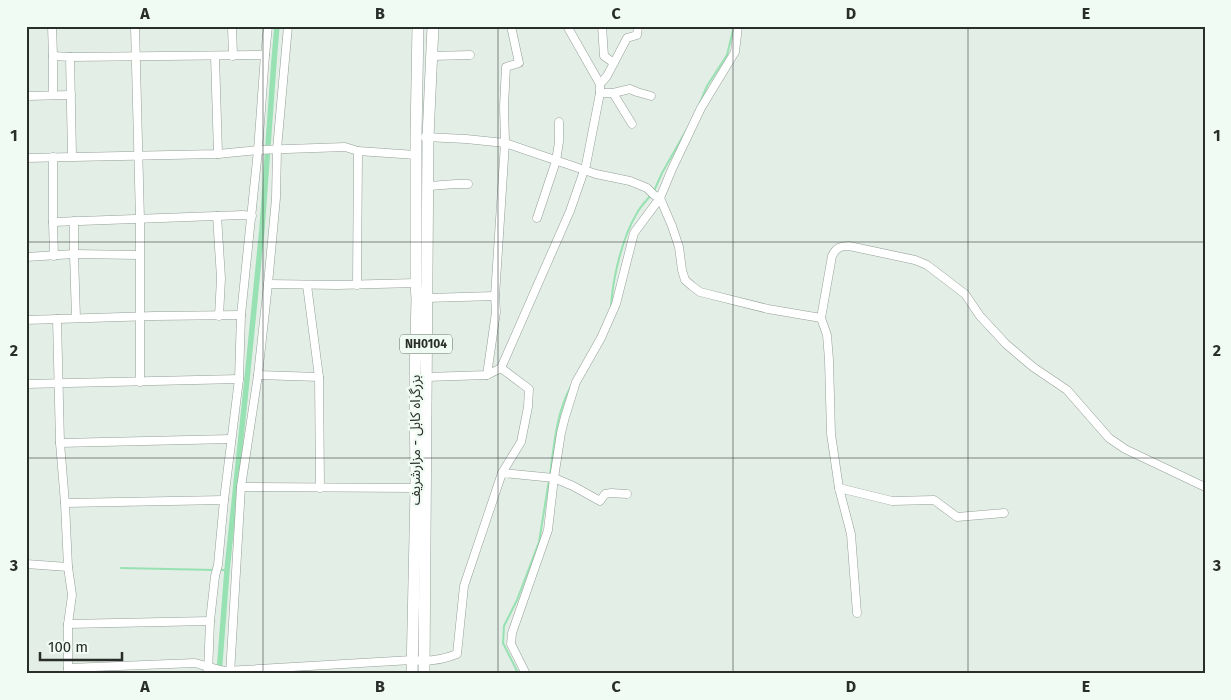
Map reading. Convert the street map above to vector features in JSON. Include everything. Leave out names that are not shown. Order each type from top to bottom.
[{"type":"highway","name":"بزرگراه کابل - مزارشریف","points":[[418,26],[416,136],[416,488],[418,660],[424,674]]},
{"type":"highway","name":"بزرگراه کابل - مزارشریف","points":[[412,674],[418,660],[426,377],[428,137],[433,26]]},
{"type":"street","points":[[52,26],[52,95]]},
{"type":"street","points":[[136,26],[140,220],[140,382]]},
{"type":"street","points":[[232,26],[233,56]]},
{"type":"street","points":[[228,672],[241,487],[258,375],[276,198],[268,150],[265,55],[268,26]]},
{"type":"street","points":[[209,670],[210,621],[218,565],[238,379],[241,315],[252,216],[268,150],[288,26]]},
{"type":"street","points":[[487,375],[496,312],[495,296],[505,143],[506,67],[519,63],[512,26]]},
{"type":"street","points":[[426,377],[487,375],[501,368],[570,211],[588,156],[600,84],[566,26]]},
{"type":"street","points":[[602,26],[604,56],[614,63]]},
{"type":"street","points":[[600,84],[607,76],[627,38],[637,35],[638,26]]},
{"type":"street","points":[[526,674],[511,644],[512,633],[548,530],[551,478],[565,417],[576,382],[601,338],[616,304],[634,233],[657,196],[702,108],[735,52],[738,26]]},
{"type":"street","points":[[53,56],[265,55]]},
{"type":"street","points":[[432,56],[470,55]]},
{"type":"street","points":[[215,56],[218,154]]},
{"type":"street","points":[[70,57],[72,156]]},
{"type":"street","points":[[600,93],[613,93],[630,89],[652,96]]},
{"type":"street","points":[[613,93],[632,124]]},
{"type":"street","points":[[26,96],[71,95]]},
{"type":"street","points":[[537,218],[556,161],[559,142],[559,122]]},
{"type":"street","points":[[416,136],[505,143],[596,174],[630,181],[647,188],[657,196],[672,226],[679,247],[685,280],[700,292],[821,318]]},
{"type":"street","points":[[26,158],[218,154],[345,147],[358,151],[416,155]]},
{"type":"street","points":[[357,285],[358,151]]},
{"type":"street","points":[[53,157],[54,256]]},
{"type":"street","points":[[429,186],[468,184]]},
{"type":"street","points":[[217,216],[220,278],[219,316]]},
{"type":"street","points":[[53,222],[252,216]]},
{"type":"street","points":[[74,221],[76,318]]},
{"type":"street","points":[[857,613],[851,534],[839,488],[831,434],[829,360],[826,335],[821,318],[832,256],[836,249],[842,246],[915,260],[928,265],[965,294],[980,316],[1006,344],[1033,367],[1067,390],[1109,438],[1125,449],[1205,486]]},
{"type":"street","points":[[26,256],[74,254],[140,255]]},
{"type":"street","points":[[268,284],[357,285],[416,283]]},
{"type":"street","points":[[307,285],[319,377],[320,488]]},
{"type":"street","points":[[427,298],[495,296]]},
{"type":"street","points":[[26,320],[241,315]]},
{"type":"street","points":[[57,319],[60,443],[68,567],[72,595],[68,624],[68,671],[194,663],[209,670],[228,672],[444,659],[457,654],[464,586],[502,473],[521,442],[528,407],[529,390],[501,368]]},
{"type":"street","points":[[258,375],[319,377]]},
{"type":"street","points":[[26,384],[238,379]]},
{"type":"street","points":[[60,443],[231,439]]},
{"type":"street","points":[[502,473],[551,478],[573,486],[600,501],[605,494],[628,494]]},
{"type":"street","points":[[241,487],[416,488]]},
{"type":"street","points":[[839,488],[892,501],[934,500],[957,516],[1004,513]]},
{"type":"street","points":[[65,503],[224,500]]},
{"type":"street","points":[[26,564],[68,567]]},
{"type":"street","points":[[68,624],[210,621]]},
{"type":"waterway","points":[[219,674],[227,570],[262,229],[277,26]]},
{"type":"waterway","points":[[699,105],[707,86],[727,55],[734,26]]},
{"type":"waterway","points":[[654,191],[687,129]]},
{"type":"waterway","points":[[611,306],[616,270],[627,234],[638,211],[651,195]]},
{"type":"waterway","points":[[550,475],[559,419],[571,386]]},
{"type":"waterway","points":[[518,673],[503,643],[504,626],[517,600],[539,542],[549,480]]},
{"type":"waterway","points":[[121,568],[215,570]]},
{"type":"waterway","points":[[219,570],[227,570]]}]
